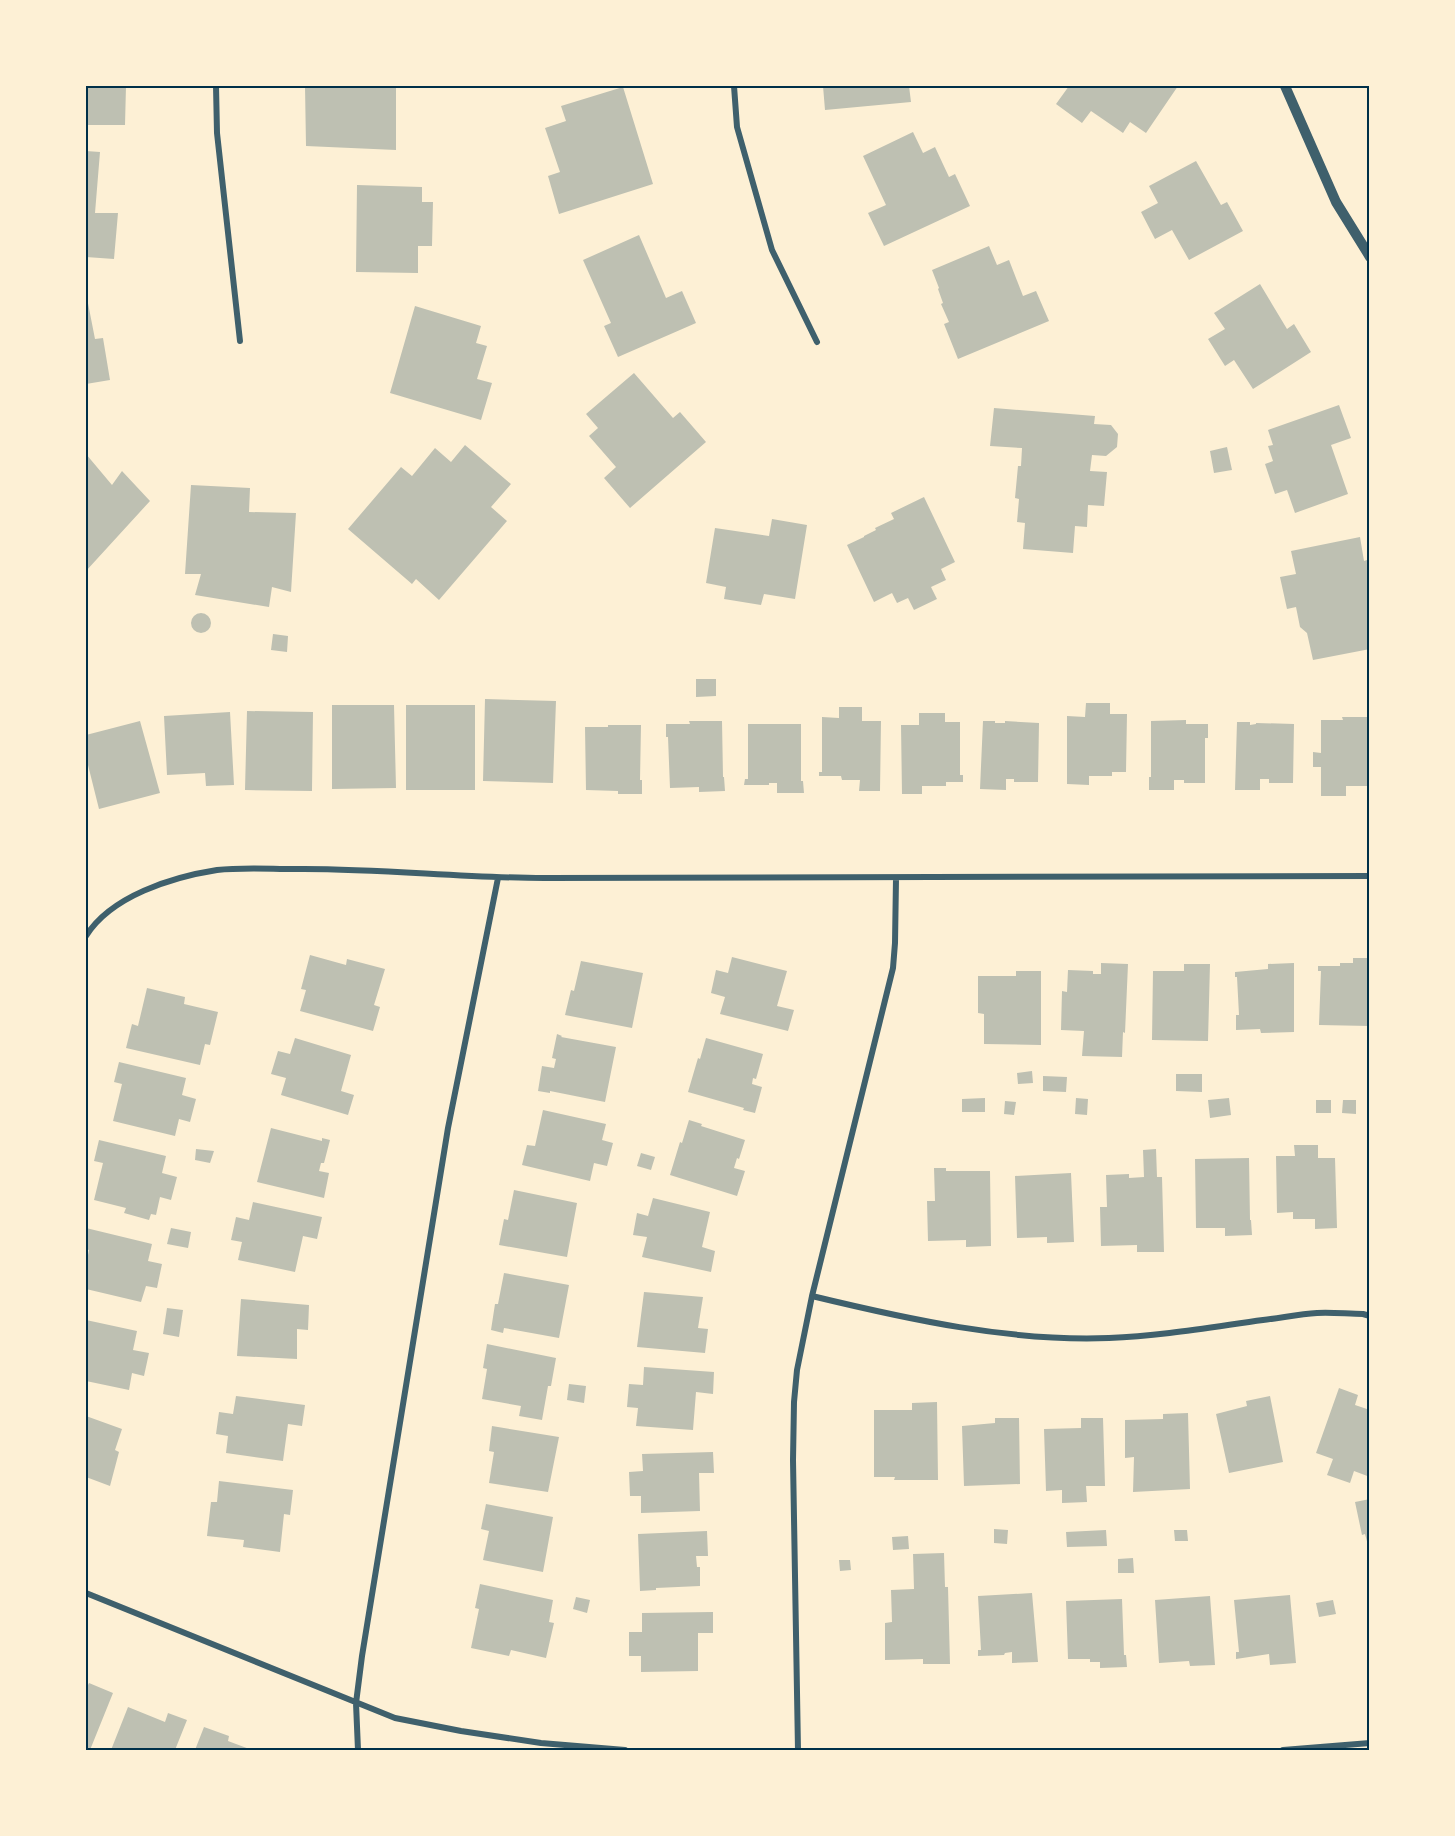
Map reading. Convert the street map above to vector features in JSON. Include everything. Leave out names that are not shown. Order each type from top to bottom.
[{"type":"street","points":[[216,86],[217,133],[240,341]]},
{"type":"street","points":[[734,86],[737,127],[772,250],[818,342]]},
{"type":"street","points":[[1285,86],[1336,202],[1370,257]]},
{"type":"street","points":[[86,936],[93,925],[107,912],[128,899],[176,878],[219,870],[339,869],[498,878],[896,879],[1370,876]]},
{"type":"street","points":[[358,1750],[356,1703],[362,1656],[448,1128],[498,878]]},
{"type":"street","points":[[798,1750],[794,1402],[801,1343],[893,968],[896,943],[896,879]]},
{"type":"street","points":[[812,1296],[964,1328],[1007,1335],[1062,1339],[1174,1333],[1317,1313],[1370,1316]]},
{"type":"street","points":[[86,1593],[395,1718],[460,1731],[541,1743],[625,1750]]},
{"type":"street","points":[[1284,1750],[1370,1743]]},
{"type":"building","points":[[86,86],[126,86],[125,125],[86,125]]},
{"type":"building","points":[[305,86],[396,87],[396,150],[306,146]]},
{"type":"building","points":[[823,86],[909,86],[911,102],[825,110]]},
{"type":"building","points":[[1069,86],[1178,86],[1146,133],[1130,122],[1123,133],[1091,111],[1082,123],[1056,104]]},
{"type":"building","points":[[623,87],[653,184],[559,214],[548,176],[560,172],[545,128],[566,121],[561,106]]},
{"type":"building","points":[[913,132],[923,153],[935,147],[949,177],[955,174],[970,206],[884,246],[868,213],[886,205],[863,156]]},
{"type":"building","points":[[86,151],[100,152],[95,213],[118,213],[114,259],[86,257]]},
{"type":"building","points":[[1196,161],[1221,205],[1227,202],[1243,231],[1189,260],[1172,230],[1155,239],[1141,212],[1158,203],[1149,186]]},
{"type":"building","points":[[357,185],[422,187],[422,202],[433,202],[432,246],[418,246],[418,273],[356,272]]},
{"type":"building","points":[[639,235],[666,298],[682,291],[696,323],[618,357],[604,326],[611,323],[583,260]]},
{"type":"building","points":[[989,246],[997,265],[1009,260],[1023,296],[1036,291],[1049,321],[958,359],[944,324],[949,322],[941,304],[943,303],[932,270]]},
{"type":"building","points":[[1260,284],[1287,329],[1294,324],[1311,352],[1253,389],[1234,360],[1225,366],[1208,339],[1225,329],[1214,313]]},
{"type":"building","points":[[86,293],[95,339],[103,338],[110,380],[86,384]]},
{"type":"building","points":[[415,306],[481,326],[476,343],[487,346],[477,379],[492,383],[481,420],[390,393]]},
{"type":"building","points":[[634,373],[673,418],[680,412],[706,442],[630,508],[604,478],[616,467],[589,436],[598,428],[586,414]]},
{"type":"building","points":[[1339,405],[1351,438],[1331,445],[1348,494],[1295,513],[1287,490],[1275,494],[1265,464],[1273,461],[1268,446],[1273,445],[1268,430]]},
{"type":"building","points":[[994,408],[1095,416],[1094,424],[1111,425],[1118,434],[1117,447],[1106,456],[1092,455],[1090,471],[1107,472],[1104,506],[1088,505],[1087,527],[1075,526],[1073,553],[1023,549],[1025,523],[1017,522],[1019,499],[1015,498],[1022,448],[990,446]]},
{"type":"building","points":[[465,445],[511,484],[491,507],[507,521],[439,600],[416,579],[412,584],[348,529],[401,467],[412,476],[435,448],[451,462]]},
{"type":"building","points":[[1227,447],[1232,470],[1214,473],[1210,451]]},
{"type":"building","points":[[86,454],[112,485],[122,471],[150,501],[86,571]]},
{"type":"building","points":[[191,485],[250,488],[249,512],[296,513],[291,592],[272,587],[269,607],[195,595],[201,574],[185,574]]},
{"type":"building","points":[[924,497],[955,562],[941,569],[946,580],[931,587],[937,599],[914,610],[908,598],[897,603],[892,593],[874,602],[847,545],[894,519],[891,513]]},
{"type":"building","points":[[772,519],[807,525],[795,599],[764,594],[761,605],[724,599],[726,587],[706,583],[715,528],[769,536]]},
{"type":"building","points":[[1360,537],[1364,561],[1367,560],[1370,573],[1370,649],[1313,660],[1307,633],[1300,627],[1296,607],[1287,609],[1280,577],[1296,574],[1291,551]]},
{"type":"building","points":[[201,613],[208,616],[211,623],[208,630],[201,633],[194,630],[191,623],[194,616]]},
{"type":"building","points":[[273,634],[288,636],[287,652],[271,650]]},
{"type":"building","points":[[696,679],[716,679],[716,696],[696,697]]},
{"type":"building","points":[[485,699],[556,701],[553,783],[483,781]]},
{"type":"building","points":[[1086,703],[1110,703],[1110,714],[1127,714],[1126,772],[1112,772],[1112,776],[1089,776],[1089,785],[1067,784],[1067,716],[1085,717]]},
{"type":"building","points":[[332,705],[394,705],[396,788],[332,789]]},
{"type":"building","points":[[406,705],[475,705],[475,790],[406,790]]},
{"type":"building","points":[[839,707],[862,707],[862,721],[881,721],[880,791],[859,791],[860,780],[842,780],[841,776],[819,776],[819,772],[822,772],[822,717],[839,718]]},
{"type":"building","points":[[247,711],[313,712],[312,791],[245,790]]},
{"type":"building","points":[[230,712],[234,785],[206,786],[205,773],[167,775],[164,716]]},
{"type":"building","points":[[919,713],[945,713],[945,722],[960,722],[960,775],[963,775],[963,782],[946,782],[946,786],[922,786],[922,794],[902,794],[901,725],[919,725]]},
{"type":"building","points":[[1342,717],[1370,717],[1370,786],[1346,786],[1346,796],[1321,796],[1321,767],[1313,767],[1313,752],[1321,753],[1321,720],[1343,720]]},
{"type":"building","points":[[1186,720],[1186,724],[1208,724],[1208,738],[1205,738],[1205,783],[1184,783],[1184,780],[1174,780],[1174,790],[1149,790],[1151,721]]},
{"type":"building","points":[[140,721],[160,793],[99,809],[86,757],[86,735]]},
{"type":"building","points":[[689,721],[722,721],[725,791],[699,792],[699,787],[670,788],[666,724],[690,724]]},
{"type":"building","points":[[983,721],[1039,723],[1038,782],[1014,782],[1014,779],[1006,779],[1006,790],[980,789]]},
{"type":"building","points":[[1237,722],[1250,722],[1250,725],[1256,723],[1294,724],[1293,783],[1269,783],[1269,779],[1260,779],[1260,790],[1235,790]]},
{"type":"building","points":[[748,724],[801,724],[801,781],[803,781],[804,793],[777,793],[777,783],[744,785],[745,779],[748,779]]},
{"type":"building","points":[[608,725],[641,725],[642,794],[586,790],[585,727],[608,727]]},
{"type":"building","points":[[310,955],[346,965],[347,959],[385,969],[374,1005],[380,1007],[373,1031],[300,1011],[306,990],[301,989]]},
{"type":"building","points":[[732,957],[787,971],[777,1006],[794,1010],[788,1031],[720,1014],[725,997],[711,993],[716,970],[728,973]]},
{"type":"building","points":[[1353,958],[1370,958],[1370,1026],[1319,1025],[1321,971],[1318,971],[1318,966],[1340,966],[1340,963],[1353,963]]},
{"type":"building","points":[[581,961],[643,973],[632,1028],[565,1015],[571,990],[574,991]]},
{"type":"building","points":[[1101,963],[1128,964],[1122,1057],[1082,1056],[1084,1031],[1061,1030],[1062,991],[1067,992],[1068,970],[1093,971],[1093,974],[1101,974]]},
{"type":"building","points":[[1294,963],[1294,1032],[1261,1033],[1260,1029],[1236,1030],[1236,1015],[1239,1015],[1235,972],[1268,969],[1268,964]]},
{"type":"building","points":[[1184,964],[1210,964],[1208,1041],[1152,1040],[1153,971],[1184,971]]},
{"type":"building","points":[[1016,971],[1041,971],[1041,1045],[984,1044],[984,1014],[978,1013],[978,976],[1016,976]]},
{"type":"building","points":[[147,988],[185,997],[184,1004],[218,1012],[210,1045],[205,1044],[200,1065],[126,1048],[132,1024],[138,1026]]},
{"type":"building","points":[[557,1034],[561,1037],[616,1047],[605,1102],[550,1091],[550,1093],[538,1091],[542,1066],[554,1068],[556,1059],[552,1058]]},
{"type":"building","points":[[295,1038],[351,1055],[341,1091],[354,1095],[348,1115],[281,1095],[286,1078],[271,1074],[278,1051],[290,1054]]},
{"type":"building","points":[[706,1038],[763,1054],[756,1079],[753,1078],[752,1084],[762,1087],[755,1113],[688,1092]]},
{"type":"building","points":[[119,1062],[186,1078],[182,1095],[196,1099],[190,1122],[179,1119],[175,1136],[113,1121],[122,1084],[114,1082]]},
{"type":"building","points":[[1032,1071],[1033,1083],[1018,1084],[1017,1073]]},
{"type":"building","points":[[1176,1074],[1202,1074],[1202,1092],[1176,1091]]},
{"type":"building","points":[[1043,1076],[1067,1077],[1066,1092],[1043,1091]]},
{"type":"building","points":[[985,1098],[985,1112],[962,1112],[962,1099]]},
{"type":"building","points":[[1076,1098],[1088,1099],[1087,1115],[1075,1114]]},
{"type":"building","points":[[1229,1098],[1231,1115],[1210,1118],[1208,1100]]},
{"type":"building","points":[[1316,1100],[1331,1100],[1331,1113],[1316,1113]]},
{"type":"building","points":[[1343,1100],[1356,1100],[1356,1114],[1342,1113]]},
{"type":"building","points":[[1005,1101],[1016,1102],[1014,1115],[1004,1114]]},
{"type":"building","points":[[543,1110],[606,1124],[602,1140],[613,1143],[607,1166],[594,1163],[590,1181],[522,1165],[527,1145],[535,1146]]},
{"type":"building","points":[[689,1120],[745,1140],[734,1168],[745,1171],[737,1196],[670,1175]]},
{"type":"building","points":[[271,1128],[322,1141],[322,1138],[330,1140],[324,1163],[321,1163],[319,1171],[329,1173],[324,1198],[257,1182]]},
{"type":"building","points":[[99,1140],[166,1156],[162,1173],[177,1177],[171,1200],[160,1197],[156,1215],[151,1214],[149,1220],[124,1213],[126,1208],[94,1200],[103,1163],[94,1161]]},
{"type":"building","points":[[1294,1145],[1318,1145],[1318,1158],[1335,1158],[1337,1228],[1315,1229],[1315,1219],[1293,1219],[1293,1212],[1277,1213],[1276,1156],[1295,1156]]},
{"type":"building","points":[[196,1149],[214,1151],[210,1163],[195,1160]]},
{"type":"building","points":[[1156,1149],[1157,1177],[1162,1177],[1164,1252],[1137,1252],[1137,1245],[1101,1246],[1100,1207],[1107,1207],[1106,1175],[1129,1174],[1129,1178],[1144,1177],[1143,1150]]},
{"type":"building","points":[[641,1153],[655,1157],[651,1170],[637,1166]]},
{"type":"building","points":[[1249,1158],[1252,1235],[1225,1236],[1225,1228],[1196,1228],[1195,1159]]},
{"type":"building","points":[[934,1168],[946,1168],[946,1171],[990,1171],[991,1246],[966,1247],[966,1240],[928,1241],[927,1201],[935,1201]]},
{"type":"building","points":[[1071,1173],[1074,1242],[1047,1243],[1047,1237],[1017,1238],[1015,1176]]},
{"type":"building","points":[[514,1190],[577,1203],[567,1257],[499,1245],[504,1219],[508,1220]]},
{"type":"building","points":[[653,1198],[710,1212],[702,1247],[715,1251],[711,1272],[642,1257],[647,1237],[633,1235],[637,1213],[648,1216]]},
{"type":"building","points":[[253,1202],[322,1217],[317,1239],[303,1236],[295,1272],[238,1260],[242,1242],[231,1240],[236,1217],[249,1220]]},
{"type":"building","points":[[86,1228],[152,1244],[148,1261],[162,1264],[157,1288],[146,1286],[141,1302],[86,1289],[86,1265],[89,1250],[86,1249]]},
{"type":"building","points":[[171,1228],[191,1232],[188,1248],[167,1244]]},
{"type":"building","points":[[504,1273],[569,1285],[559,1338],[504,1328],[503,1333],[491,1330],[495,1304],[498,1304]]},
{"type":"building","points":[[644,1292],[703,1297],[698,1328],[708,1329],[705,1353],[637,1347]]},
{"type":"building","points":[[241,1299],[309,1305],[308,1330],[297,1329],[297,1359],[237,1356]]},
{"type":"building","points":[[167,1308],[183,1310],[179,1337],[163,1334]]},
{"type":"building","points":[[86,1320],[137,1331],[133,1350],[149,1353],[144,1376],[132,1373],[129,1390],[86,1381]]},
{"type":"building","points":[[487,1344],[556,1358],[542,1420],[519,1416],[521,1406],[482,1399],[487,1369],[483,1368]]},
{"type":"building","points":[[644,1367],[714,1372],[713,1394],[696,1392],[693,1430],[636,1426],[638,1408],[627,1407],[629,1384],[643,1385]]},
{"type":"building","points":[[569,1384],[586,1386],[584,1403],[567,1400]]},
{"type":"building","points":[[1339,1388],[1358,1395],[1355,1405],[1370,1410],[1370,1477],[1354,1471],[1350,1483],[1327,1475],[1333,1459],[1316,1453]]},
{"type":"building","points":[[236,1396],[305,1405],[302,1426],[288,1424],[283,1461],[226,1453],[228,1436],[216,1434],[219,1412],[233,1414]]},
{"type":"building","points":[[1270,1396],[1283,1462],[1229,1473],[1216,1414],[1247,1406],[1246,1401]]},
{"type":"building","points":[[937,1402],[938,1480],[894,1480],[895,1477],[874,1477],[874,1410],[912,1410],[912,1403]]},
{"type":"building","points":[[1188,1413],[1190,1489],[1133,1492],[1134,1457],[1125,1458],[1125,1420],[1163,1419],[1163,1414]]},
{"type":"building","points":[[86,1416],[122,1429],[115,1450],[119,1452],[110,1486],[86,1477]]},
{"type":"building","points":[[995,1418],[1019,1418],[1020,1484],[964,1486],[962,1426],[995,1423]]},
{"type":"building","points":[[1081,1418],[1103,1418],[1105,1486],[1086,1486],[1087,1502],[1062,1503],[1062,1490],[1046,1491],[1044,1429],[1081,1428]]},
{"type":"building","points":[[492,1426],[559,1437],[548,1492],[489,1483],[494,1452],[489,1451]]},
{"type":"building","points":[[713,1452],[714,1473],[699,1473],[700,1511],[641,1513],[641,1496],[630,1496],[629,1472],[643,1471],[642,1454]]},
{"type":"building","points":[[219,1481],[293,1490],[290,1515],[284,1514],[280,1552],[243,1547],[244,1540],[207,1536],[211,1502],[217,1502]]},
{"type":"building","points":[[1370,1499],[1369,1549],[1365,1534],[1362,1535],[1355,1502]]},
{"type":"building","points":[[486,1504],[553,1517],[543,1572],[483,1560],[489,1531],[481,1529]]},
{"type":"building","points":[[994,1529],[1008,1530],[1007,1544],[994,1543]]},
{"type":"building","points":[[1106,1530],[1107,1546],[1067,1547],[1066,1532]]},
{"type":"building","points":[[1174,1530],[1187,1530],[1188,1541],[1175,1541]]},
{"type":"building","points":[[707,1531],[708,1556],[696,1556],[697,1567],[700,1567],[700,1586],[640,1591],[638,1534]]},
{"type":"building","points":[[908,1536],[909,1549],[893,1550],[892,1537]]},
{"type":"building","points":[[944,1553],[945,1587],[948,1587],[950,1664],[923,1664],[923,1659],[885,1660],[885,1623],[892,1622],[891,1590],[914,1589],[913,1554]]},
{"type":"building","points":[[1133,1558],[1134,1573],[1118,1573],[1118,1559]]},
{"type":"building","points":[[839,1560],[850,1560],[851,1570],[840,1571]]},
{"type":"building","points":[[480,1584],[553,1600],[549,1622],[554,1623],[546,1658],[511,1650],[509,1656],[471,1648],[479,1609],[475,1608]]},
{"type":"building","points":[[1032,1593],[1038,1662],[1012,1663],[1012,1652],[1004,1655],[978,1656],[978,1650],[981,1650],[978,1596]]},
{"type":"building","points":[[1290,1595],[1296,1663],[1270,1665],[1269,1654],[1236,1659],[1236,1652],[1239,1652],[1234,1600]]},
{"type":"building","points":[[1210,1596],[1215,1665],[1190,1666],[1189,1661],[1159,1663],[1155,1600]]},
{"type":"building","points":[[576,1597],[590,1600],[587,1613],[573,1609]]},
{"type":"building","points":[[1122,1599],[1124,1655],[1126,1655],[1127,1667],[1100,1668],[1100,1662],[1090,1662],[1090,1659],[1068,1659],[1066,1601]]},
{"type":"building","points":[[1333,1600],[1336,1614],[1319,1617],[1316,1603]]},
{"type":"building","points":[[713,1612],[713,1633],[698,1633],[698,1671],[641,1672],[641,1656],[629,1656],[629,1632],[642,1632],[642,1613]]},
{"type":"building","points":[[89,1683],[113,1693],[90,1750],[86,1750],[86,1689]]},
{"type":"building","points":[[128,1707],[165,1722],[168,1713],[187,1720],[175,1750],[111,1750]]},
{"type":"building","points":[[204,1727],[229,1736],[228,1741],[252,1750],[195,1750]]}]
